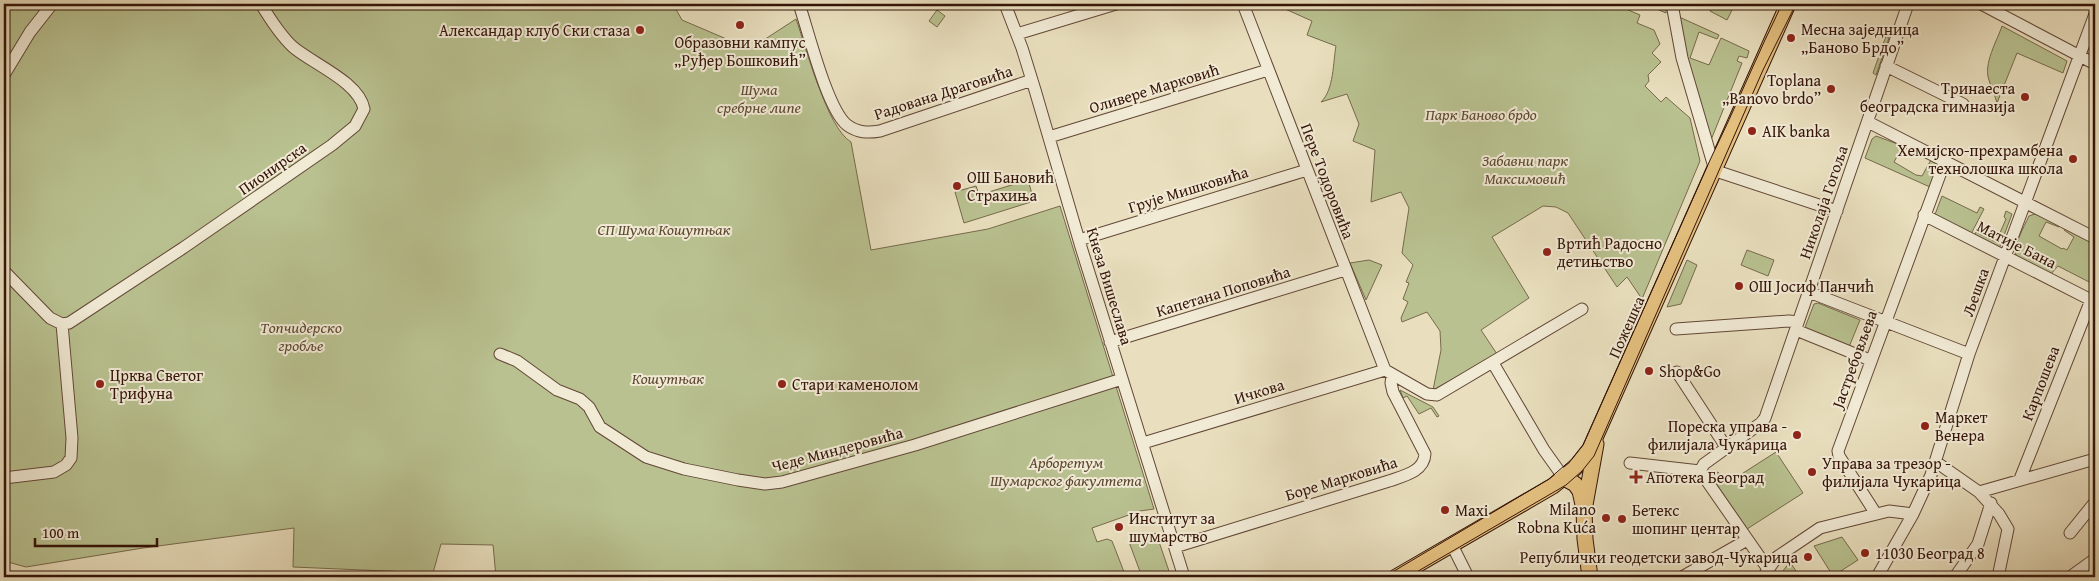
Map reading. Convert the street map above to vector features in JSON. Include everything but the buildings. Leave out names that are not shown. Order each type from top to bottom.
[{"type":"main road","name":"Пожешка","points":[[1396,577],[1564,478],[1586,456],[1597,436],[1713,169],[1788,4]]},
{"type":"main road","points":[[1584,509],[1597,436]]},
{"type":"main road","points":[[1564,478],[1578,487],[1584,509],[1585,539],[1590,577]]},
{"type":"main road","points":[[1564,478],[1585,539]]},
{"type":"street","points":[[4,75],[30,32],[52,4]]},
{"type":"street","name":"Пионирска","points":[[62,324],[69,323],[84,315],[207,232],[332,145],[360,121],[364,109],[359,95],[295,48],[275,26],[261,4]]},
{"type":"street","name":"Радована Драговића","points":[[799,4],[834,107],[847,125],[865,133],[880,130],[1032,80]]},
{"type":"street","name":"Кнеза Вишеслава","points":[[1005,4],[1032,80],[1078,240],[1184,577]]},
{"type":"street","points":[[1017,34],[1116,4]]},
{"type":"street","name":"Пере Тодоровића","points":[[1243,4],[1345,270],[1389,373]]},
{"type":"street","points":[[1672,4],[1682,58],[1713,169],[1837,211]]},
{"type":"street","name":"Николаја Гогоља","points":[[1700,471],[1704,464],[1762,423],[1768,410],[1908,4]]},
{"type":"street","points":[[1981,4],[2095,64]]},
{"type":"street","name":"Љешка","points":[[1877,577],[1913,514],[1936,462],[1969,354],[2095,14]]},
{"type":"street","points":[[1886,66],[1963,104]]},
{"type":"street","name":"Оливере Марковић","points":[[1049,137],[1268,70]]},
{"type":"street","points":[[1868,122],[2095,238]]},
{"type":"street","name":"Јастребовљева","points":[[1876,514],[1839,456],[1838,451],[1945,161]]},
{"type":"street","name":"Грује Мишковића","points":[[1078,240],[1307,170]]},
{"type":"street","name":"Матије Бана","points":[[1924,215],[2093,301]]},
{"type":"street","name":"Капетана Поповића","points":[[1110,342],[1345,270]]},
{"type":"street","points":[[4,271],[50,318],[62,324],[72,438],[71,458],[54,472],[4,478]]},
{"type":"street","points":[[1809,292],[1969,354]]},
{"type":"street","name":"Карпошева","points":[[2020,479],[2093,301]]},
{"type":"street","points":[[1389,373],[1426,394],[1437,395],[1582,309]]},
{"type":"street","points":[[1676,330],[1789,320],[1797,326],[1870,360]]},
{"type":"street","name":"Чеде Миндеровића","points":[[500,354],[517,361],[557,390],[580,399],[589,407],[600,426],[646,457],[684,469],[765,484],[782,482],[880,456],[1122,379]]},
{"type":"street","points":[[1493,363],[1544,450],[1564,478]]},
{"type":"street","points":[[1677,372],[1726,447]]},
{"type":"street","name":"Ичкова","points":[[1143,443],[1389,373]]},
{"type":"street","name":"Боре Марковића","points":[[1175,547],[1389,481],[1417,470],[1425,459],[1425,454],[1393,392],[1389,373]]},
{"type":"street","points":[[1979,492],[2095,458]]},
{"type":"street","points":[[1936,462],[1979,492],[1991,503],[2004,520],[2008,529],[1998,577]]},
{"type":"street","points":[[1630,463],[1700,471],[1747,540],[1765,573],[1777,557],[1820,529],[1876,514],[1896,511],[1913,514]]},
{"type":"street","points":[[2070,533],[2095,502]]},
{"type":"street","points":[[1955,577],[1978,544],[1991,503]]},
{"type":"street","points":[[1682,577],[1747,540]]},
{"type":"street","points":[[1452,545],[1468,577]]},
{"type":"street","points":[[2070,577],[2095,559]]},
{"type":"green space","name":"Кошутњак","points":[[4,4],[673,4],[682,20],[750,49],[796,19],[811,67],[826,104],[842,134],[851,142],[871,250],[988,229],[1060,206],[1154,509],[1140,511],[1092,528],[1097,542],[1107,539],[1112,541],[1126,577],[496,577],[493,545],[441,544],[433,573],[293,567],[294,528],[143,548],[26,567],[4,561]]},
{"type":"green space","name":"Парк Баново брдо","points":[[1274,4],[1628,4],[1626,9],[1640,15],[1637,23],[1654,30],[1660,44],[1652,53],[1661,62],[1648,75],[1649,81],[1645,86],[1661,102],[1666,97],[1690,118],[1700,161],[1642,299],[1627,277],[1617,287],[1568,213],[1556,207],[1543,206],[1492,237],[1529,298],[1481,330],[1497,354],[1433,390],[1441,350],[1440,331],[1427,312],[1402,322],[1401,318],[1408,302],[1403,299],[1409,283],[1406,282],[1413,265],[1402,253],[1409,208],[1401,192],[1371,202],[1375,150],[1353,141],[1359,124],[1347,94],[1321,102],[1331,83],[1336,46],[1307,35],[1312,21]]},
{"type":"green space","points":[[1645,4],[1666,4],[1666,13]]},
{"type":"green space","points":[[1713,4],[1735,4],[1727,20],[1710,11]]},
{"type":"green space","points":[[937,10],[945,16],[937,27],[929,21]]},
{"type":"green space","points":[[1677,16],[1719,35],[1717,39],[1699,32],[1690,58],[1709,65],[1721,38],[1749,51],[1747,58],[1739,56],[1737,61],[1742,63],[1711,140],[1684,56]]},
{"type":"green space","points":[[2002,26],[2067,61],[2063,73],[2017,53],[1997,103],[1989,80],[1988,67],[1991,53]]},
{"type":"green space","points":[[1886,36],[1889,38],[1876,75],[1873,73]]},
{"type":"green space","points":[[1876,136],[1903,146],[1894,162],[1916,175],[1922,176],[1932,158],[1941,162],[1930,187],[1865,158],[1872,139]]},
{"type":"green space","points":[[1028,180],[1034,201],[964,223],[955,192],[976,186],[979,195]]},
{"type":"green space","points":[[1942,196],[1977,213],[1980,207],[1984,209],[1971,234],[1934,217]]},
{"type":"green space","points":[[2006,211],[2012,214],[1999,249],[1973,238],[1976,232],[1996,242],[2006,219],[2004,217]]},
{"type":"green space","points":[[2035,214],[2061,225],[2059,227],[2046,222],[2039,236],[2062,249],[2067,250],[2074,237],[2064,230],[2065,228],[2095,244],[2095,274],[2091,283],[2058,266],[2050,275],[2016,257],[2017,242],[2029,216]]},
{"type":"green space","points":[[1747,250],[1774,260],[1768,276],[1741,265]]},
{"type":"green space","points":[[1369,260],[1382,265],[1366,300],[1350,263]]},
{"type":"green space","points":[[1687,260],[1697,265],[1681,304],[1667,307]]},
{"type":"green space","points":[[1818,303],[1860,320],[1849,347],[1804,330],[1814,304]]},
{"type":"green space","points":[[1400,390],[1433,407],[1439,416],[1437,417],[1431,408],[1419,414],[1407,396],[1403,398]]},
{"type":"green space","points":[[1776,452],[1803,493],[1747,529],[1711,476],[1718,472],[1726,484]]},
{"type":"green space","points":[[1156,533],[1171,577],[1142,577],[1129,542]]},
{"type":"green space","points":[[1842,537],[1858,560],[1833,576],[1814,546]]},
{"type":"green space","points":[[1790,562],[1800,577],[1778,577]]},
{"type":"tram line","points":[[1384,577],[1549,479],[1572,459],[1583,445],[1782,4]]},
{"type":"tram line","points":[[1408,577],[1566,485],[1582,471],[1594,456],[1763,70],[1796,4]]},
{"type":"place","name":"Образовни кампус „Руђер Бошковић”","points":[[740,25]]},
{"type":"place","name":"Александар клуб Ски стаза","points":[[640,30]]},
{"type":"place","name":"Месна заједница „Баново Брдо”","points":[[1791,38]]},
{"type":"place","name":"Toplana „Banovo brdo”","points":[[1831,89]]},
{"type":"place","name":"Тринаеста београдска гимназија","points":[[2025,97]]},
{"type":"place","name":"AIK banka","points":[[1752,131]]},
{"type":"place","name":"Хемијско-прехрамбена технолошка школа","points":[[2073,159]]},
{"type":"place","name":"ОШ Бановић Страхиња","points":[[957,186]]},
{"type":"place","name":"Вртић Радосно детињство","points":[[1547,252]]},
{"type":"place","name":"ОШ Јосиф Панчић","points":[[1739,286]]},
{"type":"place","name":"Shop&Go","points":[[1649,371]]},
{"type":"place","name":"Црква Светог Трифуна","points":[[100,384]]},
{"type":"place","name":"Стари каменолом","points":[[782,384]]},
{"type":"place","name":"Маркет Венера","points":[[1925,426]]},
{"type":"place","name":"Пореска управа - филијала Чукарица","points":[[1797,435]]},
{"type":"place","name":"Управа за трезор - филијала Чукарица","points":[[1812,472]]},
{"type":"place","name":"Апотека Београд","points":[[1636,477]]},
{"type":"place","name":"Maxi","points":[[1445,510]]},
{"type":"place","name":"Milano Robna Kuća","points":[[1606,518]]},
{"type":"place","name":"Бетекс шопинг центар","points":[[1622,519]]},
{"type":"place","name":"Институт за шумарство","points":[[1119,527]]},
{"type":"place","name":"11030 Београд 8","points":[[1865,553]]},
{"type":"place","name":"Републички геодетски завод-Чукарица","points":[[1808,557]]},
{"type":"park label","name":"Шума сребрне липе","points":[[759,98]]},
{"type":"park label","name":"Забавни парк Максимовић","points":[[1525,169]]},
{"type":"park label","name":"СП Шума Кошутњак","points":[[664,229]]},
{"type":"park label","name":"Топчидерско гробље","points":[[301,336]]},
{"type":"park label","name":"Арборетум Шумарског факултета","points":[[1066,471]]}]
